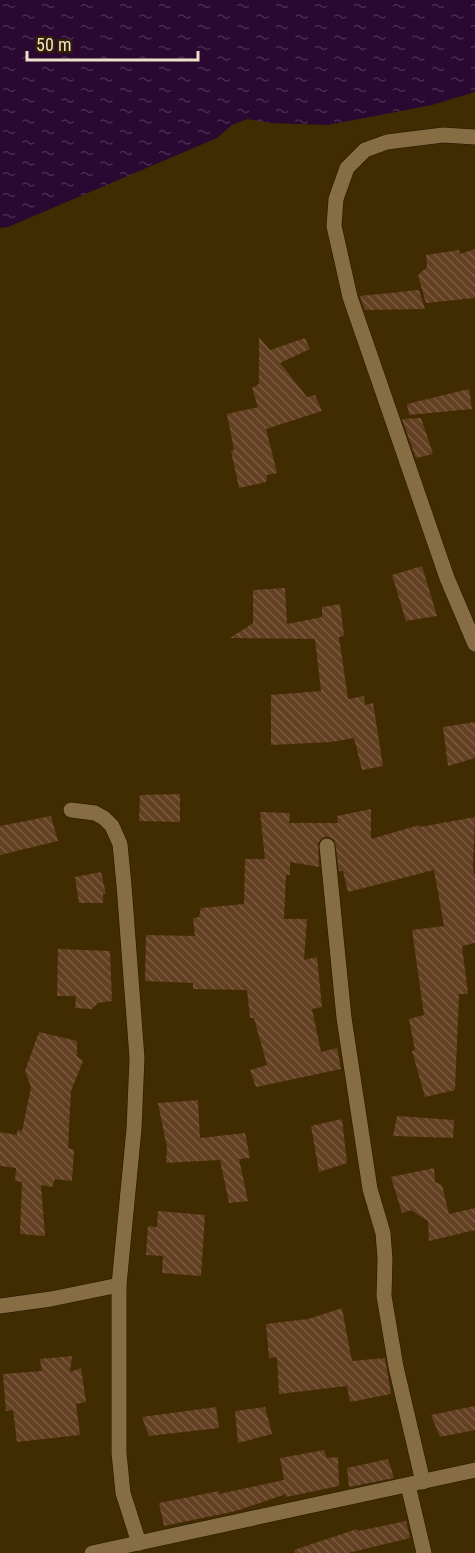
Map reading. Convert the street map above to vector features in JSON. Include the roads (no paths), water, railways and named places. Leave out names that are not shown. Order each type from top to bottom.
[{"type":"street","points":[[475,138],[442,135],[387,142],[365,150],[347,168],[336,199],[334,226],[350,297],[447,578],[475,644]]},
{"type":"street","points":[[71,810],[94,813],[104,818],[112,826],[120,844],[123,875],[137,1058],[134,1129],[119,1286],[119,1403],[121,1478],[123,1492],[139,1543]]},
{"type":"street","points":[[327,846],[344,1018],[370,1189],[384,1233],[384,1296],[416,1483],[424,1553]]},
{"type":"street","points":[[0,1306],[119,1286]]},
{"type":"street","points":[[92,1553],[475,1470]]},
{"type":"water","points":[[0,0],[475,0],[475,92],[432,105],[328,125],[271,123],[247,119],[232,125],[217,138],[8,227],[0,228]]}]
